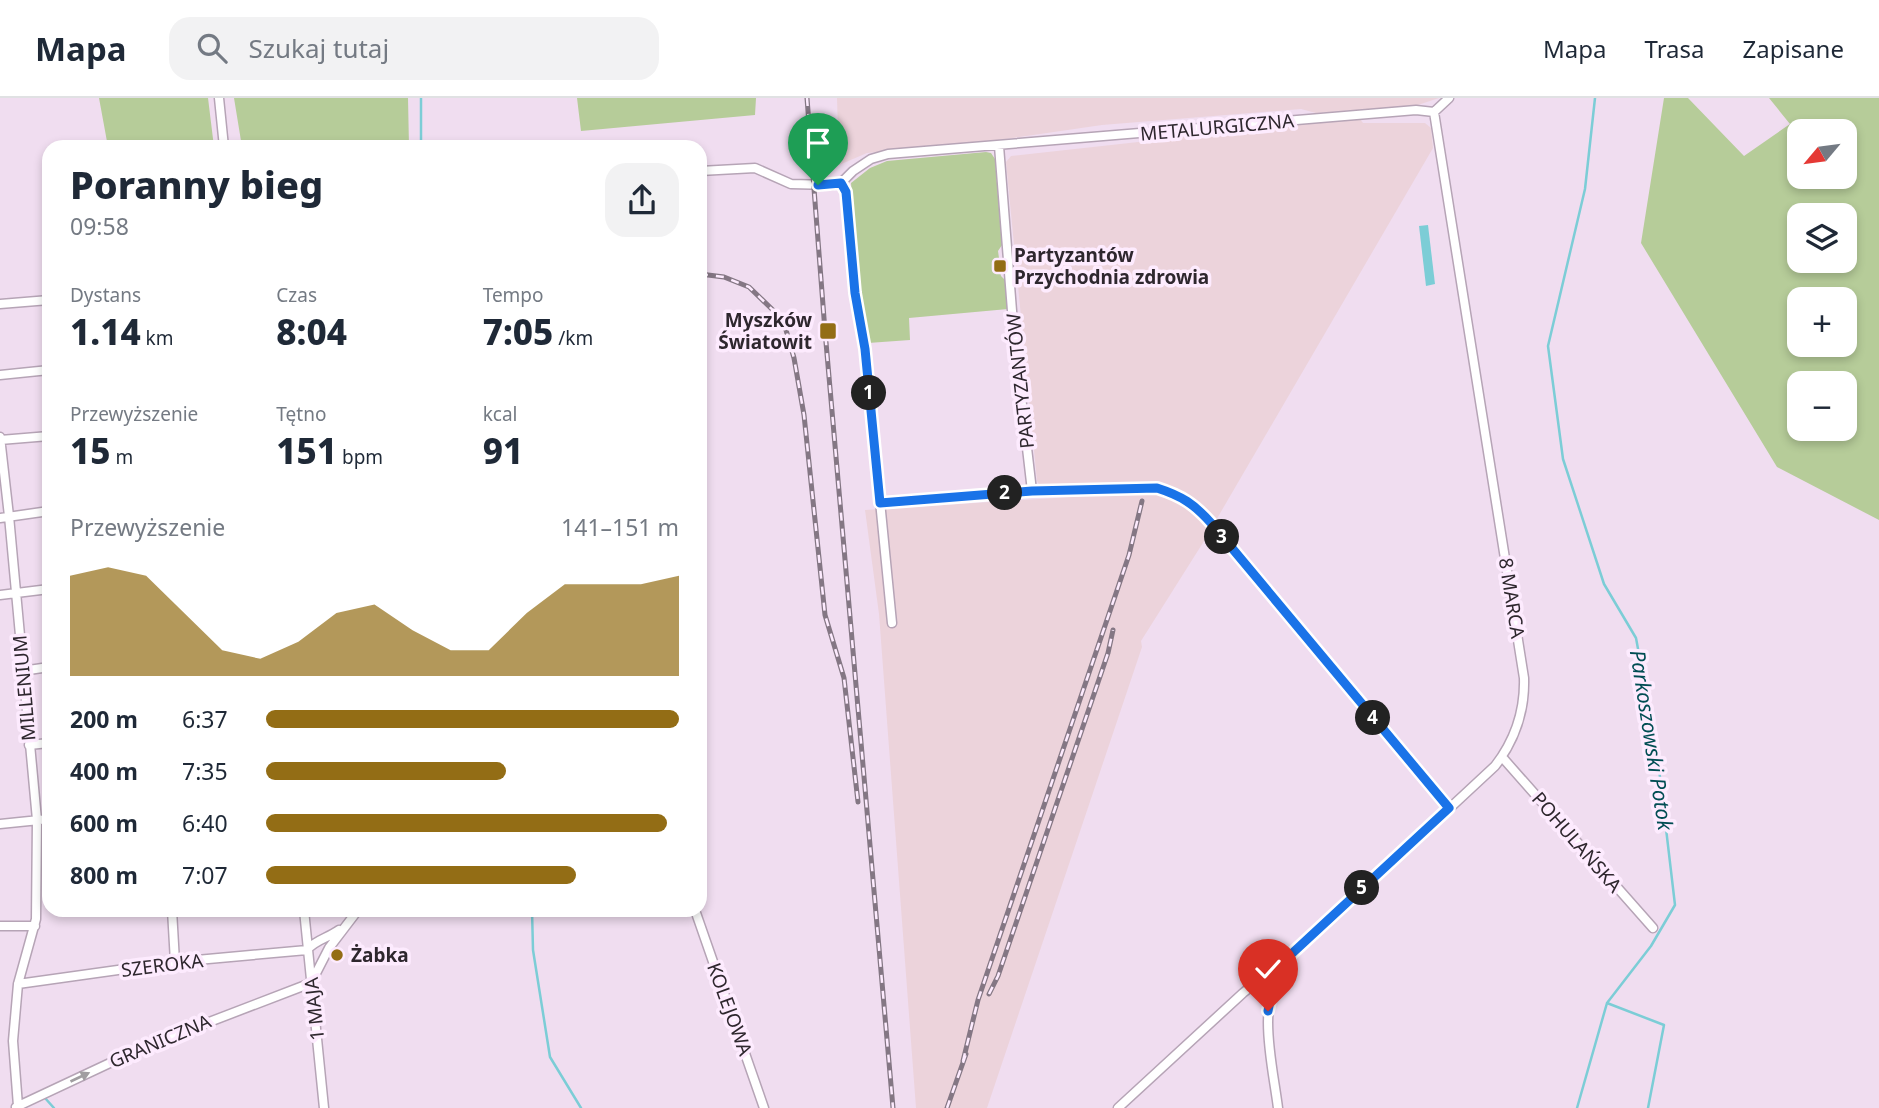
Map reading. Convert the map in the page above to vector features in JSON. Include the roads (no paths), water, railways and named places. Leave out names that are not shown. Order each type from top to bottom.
[{"type":"street","points":[[219,98],[223,140]]},
{"type":"street","points":[[1434,112],[1449,98]]},
{"type":"street","name":"METALURGICZNA","points":[[999,146],[1416,110],[1434,112]]},
{"type":"street","name":"8 MARCA","points":[[1278,1108],[1267,1021],[1277,972],[1286,959],[1486,774],[1502,757],[1520,718],[1524,678],[1434,112]]},
{"type":"street","points":[[707,170],[755,168],[801,186],[841,183],[871,159],[888,154],[999,146]]},
{"type":"street","name":"PARTYZANTÓW","points":[[999,146],[1014,336],[1032,491]]},
{"type":"street","points":[[841,183],[846,192],[855,293],[865,349],[892,623]]},
{"type":"street","points":[[0,304],[42,301]]},
{"type":"street","points":[[0,375],[42,371]]},
{"type":"street","points":[[0,438],[42,436]]},
{"type":"street","name":"MILLENIUM","points":[[0,438],[5,517],[16,593],[37,820],[35,926],[18,984],[13,1041],[16,1107]]},
{"type":"street","points":[[880,503],[1032,491],[1157,488],[1175,494],[1194,505],[1449,808]]},
{"type":"street","points":[[5,517],[42,512]]},
{"type":"street","points":[[0,595],[42,590]]},
{"type":"street","points":[[22,671],[42,668]]},
{"type":"street","points":[[29,745],[42,744]]},
{"type":"street","name":"POHULAŃSKA","points":[[1502,757],[1653,928]]},
{"type":"street","points":[[0,824],[42,820]]},
{"type":"street","points":[[37,897],[42,896]]},
{"type":"street","points":[[172,917],[175,962]]},
{"type":"street","name":"1 MAJA","points":[[305,917],[324,1108]]},
{"type":"street","points":[[311,983],[327,953],[352,917]]},
{"type":"street","name":"KOLEJOWA","points":[[697,917],[764,1108]]},
{"type":"street","points":[[0,926],[35,926]]},
{"type":"street","points":[[327,953],[318,955],[307,950],[313,942],[324,940],[344,926]]},
{"type":"street","name":"SZEROKA","points":[[18,984],[175,962],[307,950]]},
{"type":"street","points":[[1121,1107],[1243,993],[1286,959]]},
{"type":"street","name":"GRANICZNA","points":[[16,1107],[144,1047],[311,983]]},
{"type":"water","points":[[1428,225],[1435,284],[1426,286],[1419,226]]},
{"type":"waterway","points":[[421,98],[421,140]]},
{"type":"waterway","name":"Parkoszowski Potok","points":[[1577,1108],[1607,1003],[1651,946],[1675,905],[1657,752],[1636,638],[1604,584],[1563,459],[1548,346],[1585,189],[1595,98]]},
{"type":"waterway","points":[[532,917],[533,950],[550,1057],[581,1108]]},
{"type":"waterway","name":"Parkoszowski Potok","points":[[1607,1003],[1664,1025],[1648,1108]]},
{"type":"waterway","points":[[45,1098],[54,1108]]},
{"type":"railway","points":[[807,98],[893,1108]]},
{"type":"railway","points":[[707,275],[724,277],[749,287],[777,314],[786,330],[804,415],[825,615],[844,678],[858,802]]},
{"type":"railway","points":[[963,1061],[978,1000],[1129,555],[1142,501]]},
{"type":"railway","points":[[989,994],[998,976],[1108,653],[1113,630]]},
{"type":"railway","points":[[947,1108],[966,1054]]},
{"type":"place","name":"Partyzantów Przychodnia zdrowia","points":[[1000,266]]},
{"type":"place","name":"Myszków Światowit","points":[[828,331]]},
{"type":"place","name":"Żabka","points":[[337,955]]}]
